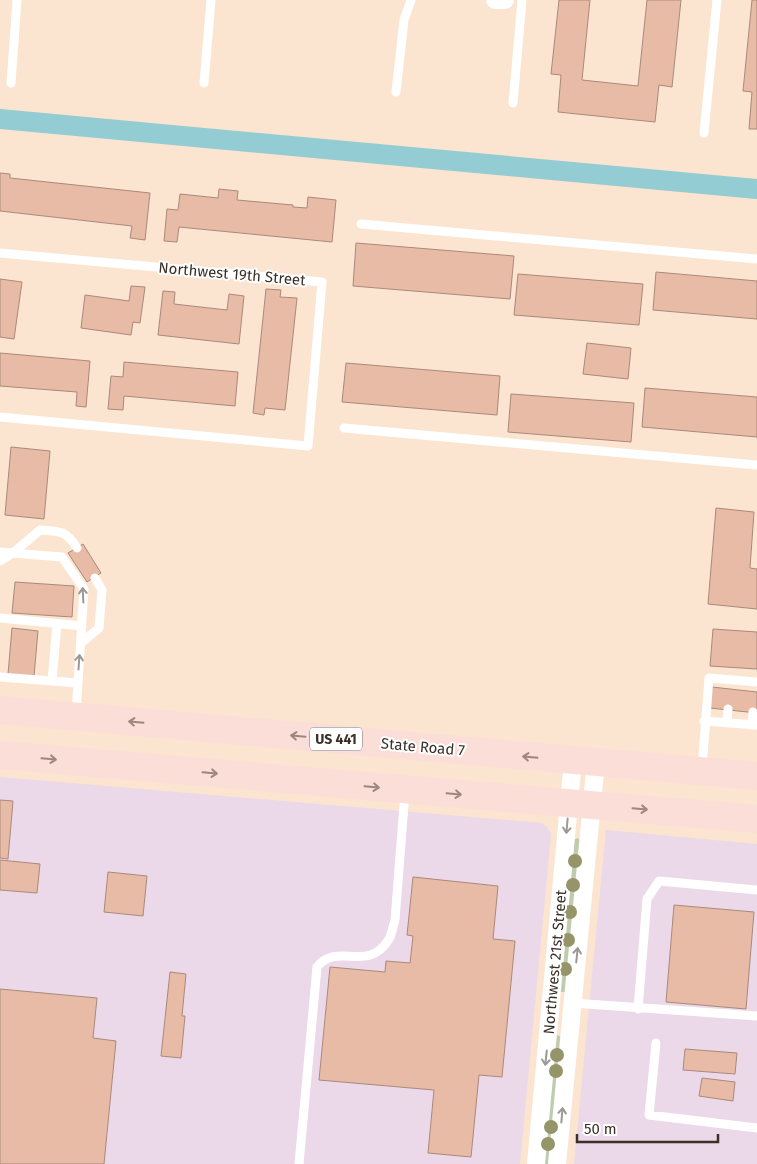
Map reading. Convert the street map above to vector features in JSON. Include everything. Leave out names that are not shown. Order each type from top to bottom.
[{"type":"main road","name":"State Road 7","points":[[0,710],[757,776]]},
{"type":"main road","points":[[0,755],[757,819]]},
{"type":"street","points":[[495,0],[505,0]]},
{"type":"street","name":"Northwest 21st Street","points":[[536,1164],[585,761]]},
{"type":"street","name":"Northwest 21st Street","points":[[557,1164],[572,1003],[580,804]]},
{"type":"lane","points":[[11,83],[17,0]]},
{"type":"lane","points":[[204,83],[211,0]]},
{"type":"lane","points":[[396,92],[404,20],[411,0]]},
{"type":"lane","points":[[513,103],[522,0]]},
{"type":"lane","points":[[704,133],[717,0]]},
{"type":"lane","points":[[360,224],[757,259]]},
{"type":"lane","name":"Northwest 19th Street","points":[[0,253],[322,282],[308,446],[0,417]]},
{"type":"lane","points":[[344,428],[757,465]]},
{"type":"lane","points":[[0,561],[13,553],[40,530],[58,531],[71,538],[77,548]]},
{"type":"lane","points":[[0,552],[62,557],[84,589],[76,716]]},
{"type":"lane","points":[[81,643],[99,628],[102,590],[94,578]]},
{"type":"lane","points":[[0,618],[82,626]]},
{"type":"lane","points":[[52,681],[57,624]]},
{"type":"lane","points":[[0,677],[78,683]]},
{"type":"lane","points":[[702,772],[704,721],[709,678],[731,684],[756,682],[755,692]]},
{"type":"lane","points":[[727,723],[728,710]]},
{"type":"lane","points":[[704,721],[755,725],[753,712]]},
{"type":"lane","points":[[299,1164],[312,1013],[318,967],[323,959],[334,956],[365,957],[372,955],[378,952],[389,938],[395,920],[405,789]]},
{"type":"lane","points":[[638,1009],[647,899],[659,881],[757,890]]},
{"type":"lane","points":[[572,1003],[757,1016]]},
{"type":"lane","points":[[656,1043],[649,1115],[757,1128]]},
{"type":"shaded area","points":[[0,777],[542,823],[551,834],[520,1164],[0,1164]]},
{"type":"shaded area","points":[[606,830],[757,844],[757,1164],[574,1164]]},
{"type":"green space","points":[[578,838],[581,841],[567,989],[565,992],[560,992],[571,848],[575,839]]},
{"type":"green space","points":[[556,1035],[560,1036],[562,1040],[551,1164],[542,1164]]},
{"type":"building","points":[[559,0],[590,0],[582,80],[638,86],[647,0],[681,0],[672,87],[659,85],[655,122],[558,112],[561,75],[551,74]]},
{"type":"building","points":[[752,0],[757,0],[757,129],[749,129],[752,92],[743,91]]},
{"type":"building","points":[[0,173],[10,174],[10,178],[150,193],[145,240],[130,238],[132,226],[0,211]]},
{"type":"building","points":[[219,189],[238,191],[237,200],[293,205],[293,207],[307,208],[308,197],[336,200],[332,242],[179,227],[177,242],[164,241],[167,209],[178,210],[180,194],[218,198]]},
{"type":"building","points":[[356,243],[514,256],[510,299],[353,286]]},
{"type":"building","points":[[656,272],[757,281],[757,319],[653,310]]},
{"type":"building","points":[[518,274],[643,284],[639,325],[514,315]]},
{"type":"building","points":[[0,279],[22,282],[14,339],[0,337]]},
{"type":"building","points":[[131,286],[145,287],[140,323],[133,322],[131,335],[81,328],[85,295],[129,301]]},
{"type":"building","points":[[266,289],[281,290],[280,297],[297,298],[285,410],[265,408],[264,415],[253,413]]},
{"type":"building","points":[[163,291],[175,292],[174,304],[227,310],[229,294],[244,296],[239,344],[158,335]]},
{"type":"building","points":[[587,343],[631,348],[628,379],[583,374]]},
{"type":"building","points":[[0,353],[90,361],[86,407],[76,406],[77,392],[0,386]]},
{"type":"building","points":[[124,362],[238,372],[235,406],[124,396],[123,410],[108,409],[111,376],[123,377]]},
{"type":"building","points":[[346,363],[500,376],[497,415],[342,402]]},
{"type":"building","points":[[645,388],[757,397],[757,437],[642,427]]},
{"type":"building","points":[[511,394],[634,403],[631,442],[508,432]]},
{"type":"building","points":[[11,447],[50,451],[44,519],[5,515]]},
{"type":"building","points":[[716,508],[754,512],[750,568],[757,569],[757,609],[708,604]]},
{"type":"building","points":[[83,544],[101,573],[87,582],[68,553]]},
{"type":"building","points":[[15,582],[74,586],[72,617],[12,613]]},
{"type":"building","points":[[12,628],[38,631],[34,676],[8,674]]},
{"type":"building","points":[[713,629],[757,632],[757,669],[710,666]]},
{"type":"building","points":[[712,687],[757,692],[757,713],[710,708]]},
{"type":"building","points":[[0,800],[13,801],[8,859],[0,858]]},
{"type":"building","points":[[0,860],[40,864],[37,893],[0,890]]},
{"type":"building","points":[[108,872],[147,876],[143,916],[104,912]]},
{"type":"building","points":[[413,877],[498,886],[493,939],[515,941],[502,1077],[479,1075],[471,1157],[428,1153],[434,1090],[319,1080],[330,967],[385,972],[386,961],[410,963],[413,936],[407,935]]},
{"type":"building","points":[[674,905],[754,912],[746,1009],[666,1002]]},
{"type":"building","points":[[170,972],[186,974],[181,1058],[161,1056]]},
{"type":"building","points":[[0,989],[97,998],[93,1038],[116,1041],[104,1164],[0,1164]]},
{"type":"building","points":[[685,1049],[737,1053],[735,1074],[683,1070]]},
{"type":"building","points":[[702,1078],[735,1082],[733,1101],[699,1096]]},
{"type":"waterway","points":[[0,119],[757,189]]}]
